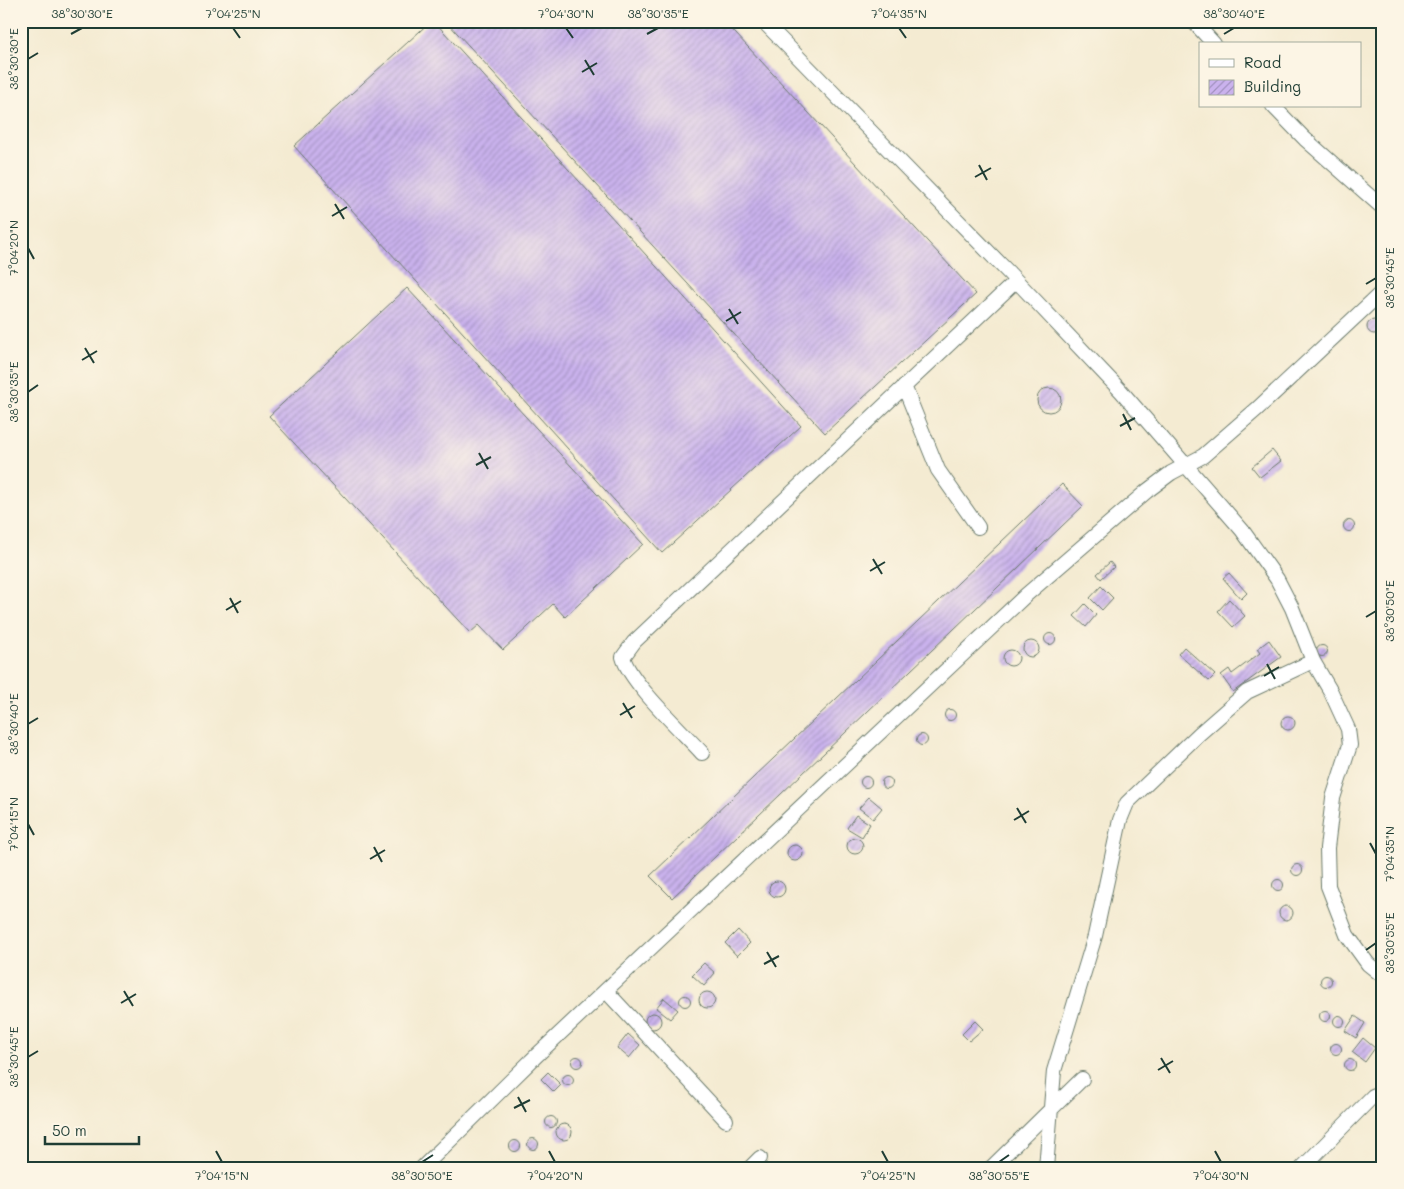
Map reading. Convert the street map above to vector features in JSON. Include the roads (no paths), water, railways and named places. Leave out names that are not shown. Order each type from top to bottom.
[{"type":"street","points":[[763,21],[1016,280],[1187,465],[1242,530],[1277,579],[1292,608],[1313,661],[1331,692],[1348,729],[1350,745],[1333,798],[1327,848],[1328,886],[1347,935],[1368,964],[1383,976]]},
{"type":"street","points":[[1194,21],[1212,42]]},
{"type":"street","points":[[1275,108],[1304,139],[1383,208]]},
{"type":"street","points":[[702,753],[640,685],[625,665],[623,657],[634,642],[1016,280]]},
{"type":"street","points":[[428,1166],[606,991],[1026,595],[1147,491],[1203,456],[1257,409],[1383,291]]},
{"type":"street","points":[[904,386],[938,470],[978,527]]},
{"type":"street","points":[[1046,1168],[1054,1071],[1095,936],[1118,828],[1127,803],[1199,734],[1247,692],[1313,661]]},
{"type":"street","points":[[606,991],[726,1120]]},
{"type":"street","points":[[991,1168],[1082,1078]]},
{"type":"street","points":[[1302,1168],[1373,1096],[1383,1092]]}]
